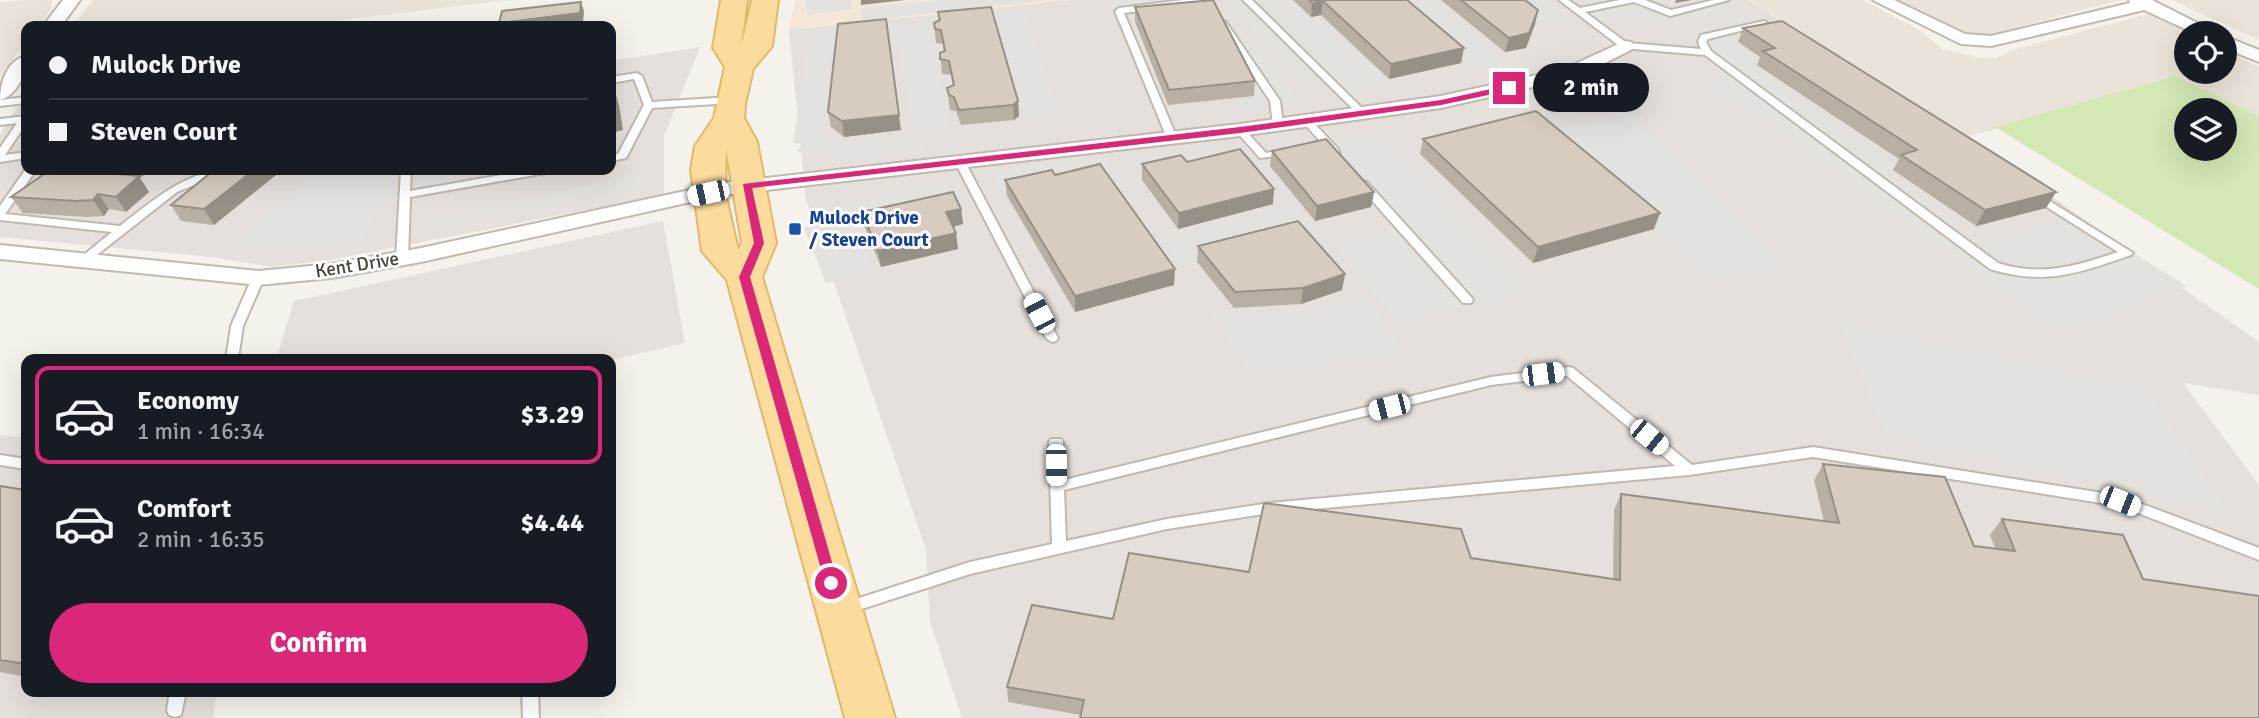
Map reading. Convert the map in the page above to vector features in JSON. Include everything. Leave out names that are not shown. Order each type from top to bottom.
[{"type":"main road","points":[[734,0],[727,48],[739,66]]},
{"type":"main road","points":[[765,0],[758,46],[739,66],[730,109],[711,146],[707,170],[708,193],[719,251],[744,277],[870,718]]},
{"type":"main road","points":[[730,109],[741,142],[746,186],[759,243],[744,277]]},
{"type":"street","points":[[56,21],[72,0]]},
{"type":"street","points":[[1881,0],[1961,39],[1991,41],[2141,2],[2182,21]]},
{"type":"street","name":"Kent Drive","points":[[0,252],[258,278],[331,271],[746,186],[1240,130],[1441,102],[1541,82],[1570,73],[1626,46]]},
{"type":"street","points":[[2237,47],[2259,57]]},
{"type":"street","points":[[0,94],[21,70]]},
{"type":"lane","points":[[1247,0],[1363,114]]},
{"type":"lane","points":[[1563,0],[1626,46],[1707,52]]},
{"type":"lane","points":[[1579,11],[1634,0],[1670,13],[1725,0]]},
{"type":"lane","points":[[1172,138],[1119,11],[1205,1]]},
{"type":"lane","points":[[1216,14],[1275,101],[1278,125]]},
{"type":"lane","points":[[1785,38],[1761,23],[1704,37],[1702,42],[1707,52],[1994,266],[2026,276],[2059,275],[2127,253],[2021,186]]},
{"type":"lane","points":[[616,79],[638,76],[649,105],[622,156],[616,157]]},
{"type":"lane","points":[[0,103],[21,101]]},
{"type":"lane","points":[[649,105],[730,109]]},
{"type":"lane","points":[[0,122],[21,119]]},
{"type":"lane","points":[[1307,121],[1346,164]]},
{"type":"lane","points":[[0,157],[21,125]]},
{"type":"lane","points":[[1240,130],[1264,156],[1302,149]]},
{"type":"lane","points":[[1315,146],[1328,144]]},
{"type":"lane","points":[[0,157],[21,155]]},
{"type":"lane","points":[[960,162],[1052,338]]},
{"type":"lane","points":[[28,175],[0,215],[122,230]]},
{"type":"lane","points":[[84,260],[173,190],[213,175]]},
{"type":"lane","points":[[402,258],[406,175]]},
{"type":"lane","points":[[405,195],[518,175]]},
{"type":"lane","points":[[1356,175],[1467,300]]},
{"type":"lane","points":[[233,354],[237,326],[258,278]]},
{"type":"lane","points":[[1057,487],[1491,381],[1569,371],[1689,470]]},
{"type":"lane","points":[[1056,442],[1059,547]]},
{"type":"lane","points":[[839,610],[970,568],[1167,524],[1270,508],[1689,470],[1813,452],[2120,501],[2259,554]]},
{"type":"lane","points":[[0,460],[21,463]]},
{"type":"lane","points":[[175,710],[177,697]]},
{"type":"lane","points":[[530,697],[531,718]]},
{"type":"shaded area","points":[[52,0],[51,9],[42,21],[21,21],[21,49],[0,77],[0,3]]},
{"type":"shaded area","points":[[93,0],[510,0],[332,21],[77,21]]},
{"type":"shaded area","points":[[795,0],[1072,0],[789,30]]},
{"type":"shaded area","points":[[805,0],[851,0],[852,9],[807,15]]},
{"type":"shaded area","points":[[939,0],[1049,0],[862,21],[861,8]]},
{"type":"shaded area","points":[[1072,0],[1748,0],[1967,137],[2259,342],[2259,395],[2183,383],[2259,485],[2259,718],[962,718],[930,621],[926,550],[806,200],[789,30]]},
{"type":"shaded area","points":[[1112,0],[1209,0],[1305,107],[1243,115],[1235,100],[1260,97],[1214,12],[1119,21]]},
{"type":"shaded area","points":[[1226,0],[1287,0],[1309,22],[1320,20],[1390,85],[1347,95],[1336,92],[1318,96]]},
{"type":"shaded area","points":[[1400,0],[1431,0],[1510,65],[1484,71]]},
{"type":"shaded area","points":[[1509,0],[1548,0],[1579,24],[1548,30]]},
{"type":"shaded area","points":[[1581,0],[1658,0],[1671,9],[1721,0],[1733,8],[1651,26],[1638,17],[1594,27],[1563,4]]},
{"type":"shaded area","points":[[1749,0],[1863,0],[1919,30],[1943,49],[1981,58],[1996,58],[2016,49],[2148,14],[2174,26],[2174,77],[1967,137]]},
{"type":"shaded area","points":[[1893,0],[2121,0],[1985,36],[1958,35]]},
{"type":"shaded area","points":[[2172,0],[2259,0],[2259,40],[2237,30],[2237,21],[2213,19]]},
{"type":"shaded area","points":[[1013,7],[1015,12],[1025,11],[1060,117],[1026,120],[995,17],[930,24],[950,127],[913,130],[895,31],[832,36],[823,135],[849,144],[920,135],[925,151],[833,163],[831,151],[817,158],[796,150],[804,144],[793,143],[810,34],[826,33],[827,28],[894,22],[895,27],[921,24],[920,17]]},
{"type":"shaded area","points":[[1749,17],[1772,30],[1728,40],[1756,61],[1745,64],[1895,167],[1884,172],[1981,242],[2071,215],[2187,286],[2061,334],[1759,118],[1701,85],[1720,76],[1709,44],[1687,30]]},
{"type":"shaded area","points":[[700,47],[664,136],[664,195],[330,260],[271,267],[212,257],[0,237],[0,134],[21,102],[21,175],[616,175],[616,60]]},
{"type":"shaded area","points":[[2237,56],[2259,67],[2259,116],[2237,105],[2237,98],[2222,98],[2193,84],[2237,84]]},
{"type":"shaded area","points":[[1630,111],[1785,266],[1716,281],[1549,133]]},
{"type":"shaded area","points":[[1372,132],[1531,295],[1398,321],[1333,245],[1402,228],[1321,142]]},
{"type":"shaded area","points":[[1213,145],[1227,164],[1184,164],[1141,174],[1131,159]]},
{"type":"shaded area","points":[[1105,158],[1115,175],[1059,186],[1054,179],[1003,192],[992,173]]},
{"type":"shaded area","points":[[647,174],[649,185],[424,230],[425,218]]},
{"type":"shaded area","points":[[304,175],[456,175],[454,191],[380,205],[361,241],[312,250],[230,248],[303,183]]},
{"type":"shaded area","points":[[943,182],[952,206],[858,227],[872,272],[826,283],[804,228],[832,214],[839,206],[868,201],[880,189]]},
{"type":"shaded area","points":[[1293,204],[1315,229],[1181,264],[1162,237]]},
{"type":"shaded area","points":[[663,221],[685,343],[616,359],[616,354],[278,354],[294,301]]},
{"type":"shaded area","points":[[1365,294],[1407,356],[1252,374],[1210,313],[1307,310]]},
{"type":"shaded area","points":[[1839,322],[2146,387],[2228,514],[1886,436]]},
{"type":"shaded area","points":[[0,435],[21,437],[21,697],[216,697],[213,718],[0,718]]},
{"type":"green space","points":[[2174,77],[2174,84],[2193,84],[2222,98],[2174,98],[2174,161],[2237,161],[2237,105],[2259,116],[2259,289],[1995,127]]},
{"type":"building","points":[[1213,0],[1255,81],[1169,90],[1135,7]]},
{"type":"building","points":[[1309,0],[1407,0],[1464,48],[1391,64],[1323,1],[1312,3]]},
{"type":"building","points":[[1461,0],[1525,0],[1538,10],[1529,33],[1509,38]]},
{"type":"building","points":[[581,2],[580,13],[515,21],[500,21],[502,11]]},
{"type":"building","points":[[991,7],[1018,101],[1013,105],[959,110],[954,97],[949,95],[947,88],[954,85],[949,61],[940,59],[940,53],[945,51],[941,30],[935,29],[934,23],[940,20],[938,12]]},
{"type":"building","points":[[886,19],[899,115],[842,121],[828,112],[838,24]]},
{"type":"building","points":[[1782,21],[2056,192],[1985,210],[1901,155],[1917,150],[1763,51],[1775,48],[1743,28]]},
{"type":"building","points":[[1536,111],[1660,213],[1538,247],[1423,139]]},
{"type":"building","points":[[1326,139],[1374,192],[1317,206],[1272,151]]},
{"type":"building","points":[[1240,149],[1274,189],[1179,213],[1142,164],[1181,155],[1187,162]]},
{"type":"building","points":[[1100,164],[1175,269],[1075,296],[1005,180],[1052,170],[1055,175]]},
{"type":"building","points":[[43,175],[139,176],[116,197],[98,194],[93,200],[76,201],[11,197]]},
{"type":"building","points":[[208,175],[248,175],[204,209],[171,205]]},
{"type":"building","points":[[953,192],[961,209],[946,212],[956,233],[878,251],[862,212]]},
{"type":"building","points":[[1298,221],[1345,274],[1303,288],[1235,292],[1198,246]]},
{"type":"building","points":[[1823,464],[1945,477],[1974,546],[2015,551],[2002,519],[2123,535],[2143,579],[2259,596],[2259,718],[1080,718],[1084,700],[1007,687],[1032,605],[1113,619],[1129,553],[1249,572],[1264,503],[1461,529],[1471,558],[1620,580],[1621,494],[1839,523]]},
{"type":"building","points":[[0,486],[21,489],[21,663],[0,660]]},
{"type":"place","name":"Mulock Drive / Steven Court","points":[[795,229]]},
{"type":"route","points":[[831,583],[744,277],[759,243],[746,186],[1240,130],[1441,102],[1509,88]]}]
